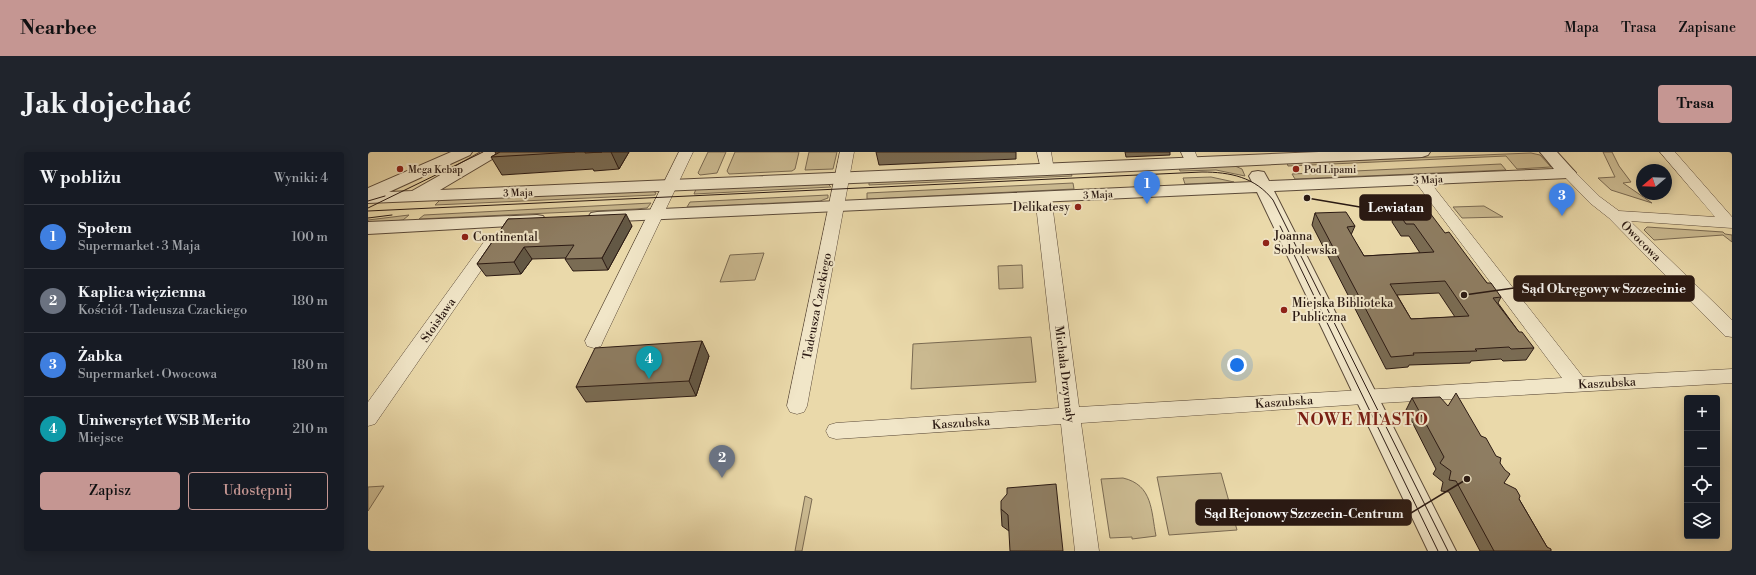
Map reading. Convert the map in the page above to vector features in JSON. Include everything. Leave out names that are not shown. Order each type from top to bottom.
[{"type":"street","points":[[368,194],[397,183],[464,152]]},
{"type":"street","points":[[594,341],[668,186],[686,152]]},
{"type":"street","points":[[837,206],[847,152]]},
{"type":"street","points":[[1044,152],[1047,170]]},
{"type":"street","name":"3 Maja","points":[[368,198],[1047,170],[1190,157],[1251,160],[1304,155],[1422,152]]},
{"type":"street","name":"Owocowa","points":[[1548,152],[1595,200],[1614,215],[1732,331]]},
{"type":"street","points":[[1667,152],[1730,222]]},
{"type":"street","points":[[491,154],[470,172],[466,182],[472,190],[493,193]]},
{"type":"street","points":[[368,218],[415,197],[491,154]]},
{"type":"street","points":[[1251,160],[1442,551]]},
{"type":"street","name":"3 Maja","points":[[579,218],[1568,173]]},
{"type":"street","points":[[1421,180],[1578,385]]},
{"type":"street","name":"Michała Drzymały","points":[[1043,196],[1087,551]]},
{"type":"street","name":"Tadeusza Czackiego","points":[[797,406],[837,206]]},
{"type":"street","points":[[1614,215],[1730,222]]},
{"type":"street","points":[[368,228],[557,219]]},
{"type":"street","name":"Stoisława","points":[[368,418],[508,221]]},
{"type":"street","name":"Kaszubska","points":[[836,431],[1367,396],[1732,376]]},
{"type":"shaded area","points":[[708,152],[726,152],[717,173],[700,175],[698,173]]},
{"type":"shaded area","points":[[735,152],[799,152],[795,169],[792,171],[729,174],[727,171]]},
{"type":"shaded area","points":[[809,152],[837,152],[833,169],[805,170]]},
{"type":"shaded area","points":[[1603,152],[1612,152],[1619,166],[1631,182],[1623,183],[1636,192],[1636,198],[1611,190],[1598,178],[1615,177]]},
{"type":"shaded area","points":[[1531,153],[1540,155],[1551,167],[1517,169],[1506,156],[1288,166],[1287,163]]},
{"type":"shaded area","points":[[1501,164],[1506,170],[1295,179],[1292,174]]},
{"type":"shaded area","points":[[1235,166],[1242,169],[1245,176],[1216,170],[1180,171],[1179,168]]},
{"type":"shaded area","points":[[1071,173],[1072,176],[869,185],[869,182]]},
{"type":"shaded area","points":[[1211,177],[1234,182],[1185,184],[1183,178]]},
{"type":"shaded area","points":[[1073,183],[1074,189],[867,199],[867,193]]},
{"type":"shaded area","points":[[828,184],[831,187],[694,194],[696,189]]},
{"type":"shaded area","points":[[653,191],[656,193],[655,195],[435,205],[440,200]]},
{"type":"shaded area","points":[[828,195],[828,198],[820,201],[687,207],[690,202]]},
{"type":"shaded area","points":[[651,203],[647,208],[636,209],[419,219],[424,215]]},
{"type":"shaded area","points":[[1484,206],[1503,217],[1462,218],[1453,207]]},
{"type":"shaded area","points":[[409,215],[403,220],[368,224],[368,220]]},
{"type":"shaded area","points":[[1647,227],[1723,232],[1725,234],[1732,235],[1732,242],[1723,235],[1654,240],[1644,230]]},
{"type":"shaded area","points":[[764,253],[755,280],[720,282],[730,255]]},
{"type":"shaded area","points":[[1022,265],[1023,288],[999,289],[998,266]]},
{"type":"shaded area","points":[[1031,337],[1036,382],[911,389],[913,344]]},
{"type":"shaded area","points":[[1221,473],[1237,530],[1169,535],[1157,477]]},
{"type":"shaded area","points":[[1123,478],[1133,481],[1140,486],[1149,500],[1156,536],[1132,539],[1132,537],[1110,538],[1101,479]]},
{"type":"shaded area","points":[[384,486],[368,511],[368,487]]},
{"type":"shaded area","points":[[805,496],[812,499],[802,551],[795,551]]},
{"type":"building","points":[[500,152],[575,152],[491,157]]},
{"type":"building","points":[[1427,209],[1445,233],[1449,232],[1487,283],[1491,283],[1501,297],[1493,298],[1519,332],[1522,332],[1534,348],[1511,349],[1509,347],[1475,349],[1477,351],[1413,353],[1414,355],[1391,357],[1315,213],[1346,212],[1355,226],[1347,227],[1364,256],[1434,252],[1414,224],[1406,224],[1396,210]],"holes":[[[1445,281],[1469,316],[1411,319],[1390,284]]]},
{"type":"building","points":[[626,214],[602,258],[565,259],[574,245],[524,247],[514,262],[477,264],[508,219]]},
{"type":"building","points":[[702,341],[689,381],[576,387],[595,348]]},
{"type":"building","points":[[1456,393],[1481,436],[1486,438],[1496,456],[1501,458],[1500,463],[1510,474],[1504,483],[1516,489],[1520,496],[1519,499],[1547,547],[1551,549],[1551,551],[1494,551],[1456,481],[1449,480],[1451,471],[1440,463],[1444,457],[1412,398],[1440,397],[1448,406]]},
{"type":"building","points":[[1056,484],[1063,551],[1010,551],[1008,515],[1001,509],[1001,501],[1007,494],[1007,488]]},
{"type":"tram line","points":[[368,208],[483,152]]},
{"type":"tram line","points":[[368,211],[1202,172],[1222,173],[1241,177],[1258,186],[1273,200],[1448,551]]},
{"type":"tram line","points":[[368,201],[385,196]]},
{"type":"tram line","points":[[368,218],[392,215]]},
{"type":"tram line","points":[[1280,226],[1438,551]]},
{"type":"place","name":"Mega Kebap","points":[[400,169]]},
{"type":"place","name":"Pod Lipami","points":[[1296,169]]},
{"type":"place","name":"Lewiatan","points":[[1307,198]]},
{"type":"place","name":"Społem","points":[[1147,204]]},
{"type":"place","name":"Delikatesy","points":[[1078,207]]},
{"type":"place","name":"Żabka","points":[[1562,216]]},
{"type":"place","name":"Continental","points":[[465,237]]},
{"type":"place","name":"Joanna Sobolewska","points":[[1266,243]]},
{"type":"place","name":"Sąd Okręgowy w Szczecinie","points":[[1464,295]]},
{"type":"place","name":"Miejska Biblioteka Publiczna","points":[[1284,310]]},
{"type":"place","name":"Uniwersytet WSB Merito","points":[[649,379]]},
{"type":"place","name":"Kaplica więzienna","points":[[722,478]]},
{"type":"place","name":"Sąd Rejonowy Szczecin-Centrum","points":[[1467,479]]},
{"type":"district","name":"NOWE MIASTO","points":[[1363,419]]}]
